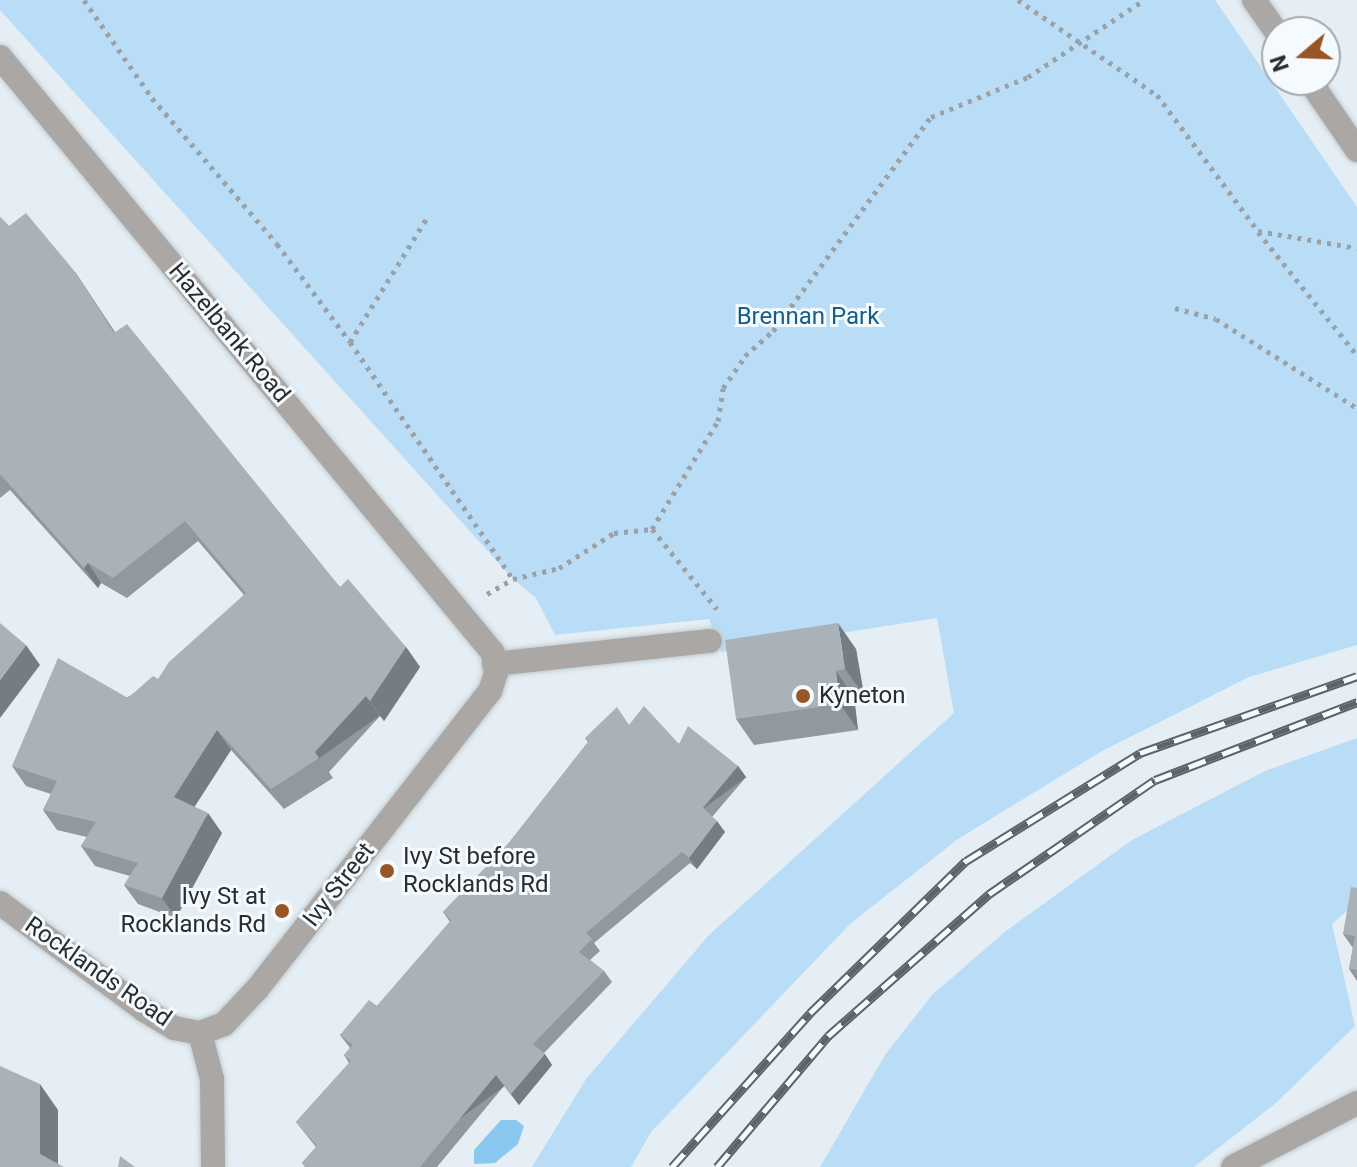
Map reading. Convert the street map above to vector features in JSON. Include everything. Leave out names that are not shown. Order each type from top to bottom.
[{"type":"street","name":"Hazelbank Road","points":[[0,57],[459,610]]},
{"type":"street","points":[[1320,96],[1357,150]]},
{"type":"street","points":[[459,610],[485,638],[494,664],[710,641]]},
{"type":"street","name":"Ivy Street","points":[[200,1033],[224,1024],[257,989],[490,691],[494,664]]},
{"type":"street","name":"Rocklands Road","points":[[0,903],[144,1010],[174,1028],[200,1033]]},
{"type":"street","points":[[200,1033],[212,1079],[213,1167]]},
{"type":"street","points":[[1233,1167],[1357,1103]]},
{"type":"path","points":[[84,0],[152,98],[277,244],[350,342],[513,579]]},
{"type":"path","points":[[1018,0],[1083,41],[1157,95],[1258,231],[1357,355]]},
{"type":"path","points":[[652,529],[718,421],[723,388],[745,356],[773,331],[931,117],[1028,77],[1144,0]]},
{"type":"path","points":[[350,342],[427,218]]},
{"type":"path","points":[[1258,231],[1357,248]]},
{"type":"path","points":[[1175,308],[1216,319],[1357,408]]},
{"type":"path","points":[[459,610],[513,579],[559,568],[614,533],[652,529]]},
{"type":"path","points":[[652,529],[719,611]]},
{"type":"green space","name":"Brennan Park","points":[[0,0],[1215,0],[1261,67],[1261,96],[1281,96],[1357,207],[1357,645],[1249,677],[1102,751],[958,839],[851,923],[651,1132],[631,1167],[532,1167],[586,1079],[709,935],[954,713],[937,618],[721,652],[709,619],[555,635],[536,598],[513,579],[0,10]]},
{"type":"green space","points":[[1357,738],[1357,902],[1332,924],[1355,1026],[1276,1103],[1194,1167],[820,1167],[885,1055],[932,995],[1006,931],[1132,840],[1265,771]]},
{"type":"shaded area","points":[[501,1120],[516,1120],[524,1126],[518,1144],[495,1163],[474,1164],[474,1150]]},
{"type":"building","points":[[26,213],[76,273],[114,333],[127,324],[340,587],[348,579],[406,647],[370,701],[366,696],[315,752],[319,758],[271,789],[217,730],[174,797],[208,813],[162,898],[124,885],[138,863],[81,846],[96,822],[43,810],[57,781],[12,766],[58,658],[128,698],[153,676],[158,679],[169,662],[246,593],[185,521],[113,578],[88,563],[84,568],[0,474],[0,217],[9,226]]},
{"type":"building","points":[[0,623],[26,645],[0,680]]},
{"type":"building","points":[[838,623],[845,669],[836,671],[840,704],[736,719],[725,640]]},
{"type":"building","points":[[644,706],[679,744],[688,726],[738,766],[703,808],[717,821],[689,858],[682,852],[586,933],[592,939],[579,952],[604,971],[533,1044],[545,1054],[511,1094],[496,1075],[420,1167],[306,1167],[302,1163],[317,1146],[296,1122],[351,1061],[344,1055],[353,1045],[340,1035],[369,1000],[377,1006],[451,920],[443,912],[508,844],[589,741],[585,738],[617,707],[629,725]]},
{"type":"building","points":[[1351,887],[1357,888],[1357,970],[1349,969],[1355,936],[1343,934]]},
{"type":"building","points":[[0,1066],[40,1084],[40,1154],[64,1167],[0,1167]]},
{"type":"building","points":[[120,1156],[135,1167],[118,1167]]},
{"type":"railway","points":[[672,1167],[810,1013],[966,861],[1140,753],[1357,676]]},
{"type":"railway","points":[[717,1167],[828,1036],[989,894],[1155,780],[1357,702]]},
{"type":"place","name":"Kyneton","points":[[803,696]]},
{"type":"place","name":"Ivy St before Rocklands Rd","points":[[387,871]]},
{"type":"place","name":"Ivy St at Rocklands Rd","points":[[282,911]]}]
